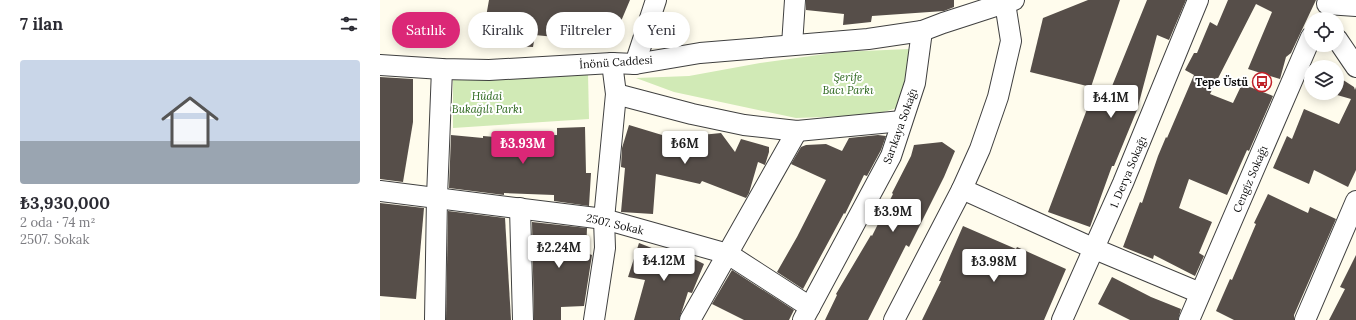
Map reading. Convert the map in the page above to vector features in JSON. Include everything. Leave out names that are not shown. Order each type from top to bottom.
[{"type":"street","points":[[635,64],[656,0]]},
{"type":"street","points":[[792,45],[795,0]]},
{"type":"street","name":"1. Derya Sokağı","points":[[1062,320],[1124,184],[1198,0]]},
{"type":"street","points":[[894,320],[962,189],[980,149],[998,97],[1010,48],[1011,41],[1007,1]]},
{"type":"street","name":"İnönü Caddesi","points":[[380,65],[442,70],[490,70],[612,63],[635,64],[700,53],[868,39],[922,31],[1007,1]]},
{"type":"street","points":[[1324,11],[1356,6]]},
{"type":"street","name":"Sarıkaya Sokağı","points":[[806,313],[891,156],[915,83],[922,31]]},
{"type":"street","points":[[1344,49],[1356,67]]},
{"type":"street","name":"Cengiz Sokağı","points":[[1189,320],[1305,52]]},
{"type":"street","points":[[594,320],[605,248],[604,219],[616,94],[612,63]]},
{"type":"street","points":[[435,320],[437,197],[442,70]]},
{"type":"street","points":[[616,94],[692,114],[744,125],[798,131],[902,121]]},
{"type":"street","points":[[690,320],[798,131]]},
{"type":"street","points":[[962,189],[1095,249],[1200,294]]},
{"type":"street","name":"2507. Sokak","points":[[380,191],[604,219],[728,254],[806,313]]},
{"type":"street","points":[[1305,320],[1356,201]]},
{"type":"street","points":[[520,208],[523,320]]},
{"type":"green space","name":"Şerife Bacı Parkı","points":[[909,49],[909,71],[897,108],[874,115],[796,118],[674,92],[636,78],[689,76],[760,63],[840,52]]},
{"type":"green space","name":"Hüdai Bukağılı Parkı","points":[[588,73],[589,119],[453,128],[453,80]]},
{"type":"building","points":[[489,0],[630,0],[625,12],[546,12],[546,36],[538,35],[538,12],[487,12]]},
{"type":"building","points":[[806,0],[954,0],[954,7],[944,11],[872,16],[871,22],[843,25],[844,14],[806,10]]},
{"type":"building","points":[[1088,0],[1120,0],[1091,87],[1030,72],[1043,18]]},
{"type":"building","points":[[1147,0],[1186,0],[1169,40],[1157,35],[1137,110],[1114,166],[1112,166],[1090,227],[1048,212],[1092,96],[1106,101]]},
{"type":"building","points":[[1228,0],[1316,0],[1310,12],[1304,12],[1304,25],[1291,53],[1286,57],[1280,79],[1248,69],[1272,12],[1256,4],[1210,94],[1233,103],[1242,84],[1273,96],[1249,151],[1247,150],[1227,195],[1189,179],[1179,208],[1212,222],[1199,253],[1204,256],[1195,276],[1154,255],[1153,259],[1123,247],[1140,202],[1142,203],[1158,156],[1194,75],[1185,70],[1194,53],[1197,53],[1210,22],[1217,26]]},
{"type":"building","points":[[380,77],[413,79],[413,122],[403,182],[380,179]]},
{"type":"building","points":[[1344,81],[1354,87],[1355,90],[1356,87],[1356,170],[1348,187],[1314,170],[1309,184],[1273,168],[1287,136],[1292,139],[1304,109],[1339,124],[1351,99],[1344,97]]},
{"type":"building","points":[[629,125],[672,138],[721,133],[735,152],[741,139],[769,147],[769,152],[765,165],[758,162],[749,193],[746,198],[702,181],[700,184],[656,174],[653,214],[621,212],[625,168],[621,167],[622,148]]},
{"type":"building","points":[[585,127],[586,173],[591,173],[589,206],[554,201],[554,195],[504,193],[504,195],[449,188],[451,135],[518,139],[518,136],[557,135],[557,128]]},
{"type":"building","points":[[878,135],[886,136],[881,150],[867,176],[864,175],[845,214],[844,213],[803,289],[777,272],[826,180],[791,164],[801,147],[806,145],[826,144],[842,151],[849,138]]},
{"type":"building","points":[[942,142],[955,151],[944,177],[909,247],[906,245],[868,320],[825,320],[837,295],[836,294],[871,235],[872,236],[911,156],[914,145]]},
{"type":"building","points":[[1268,194],[1308,213],[1310,207],[1336,219],[1294,315],[1294,320],[1234,320],[1216,311],[1230,279],[1232,280],[1256,224],[1254,223]]},
{"type":"building","points":[[380,203],[424,208],[416,299],[380,296]]},
{"type":"building","points":[[448,211],[505,218],[511,320],[446,320]]},
{"type":"building","points":[[532,222],[587,228],[586,253],[592,255],[584,306],[561,307],[561,320],[534,320]]},
{"type":"building","points":[[963,226],[1016,249],[1017,247],[1066,269],[1044,320],[922,320],[941,281],[939,281]]},
{"type":"building","points":[[639,243],[667,254],[669,249],[680,252],[704,264],[692,293],[688,292],[679,320],[634,320],[645,280],[628,277]]},
{"type":"building","points":[[1356,255],[1356,320],[1329,320],[1345,289],[1340,287]]},
{"type":"building","points":[[732,270],[794,310],[789,320],[744,320],[712,304]]},
{"type":"building","points":[[1112,277],[1151,297],[1181,309],[1178,320],[1130,320],[1098,304]]},
{"type":"place","name":"Tepe Üstü","points":[[1262,82]]}]
